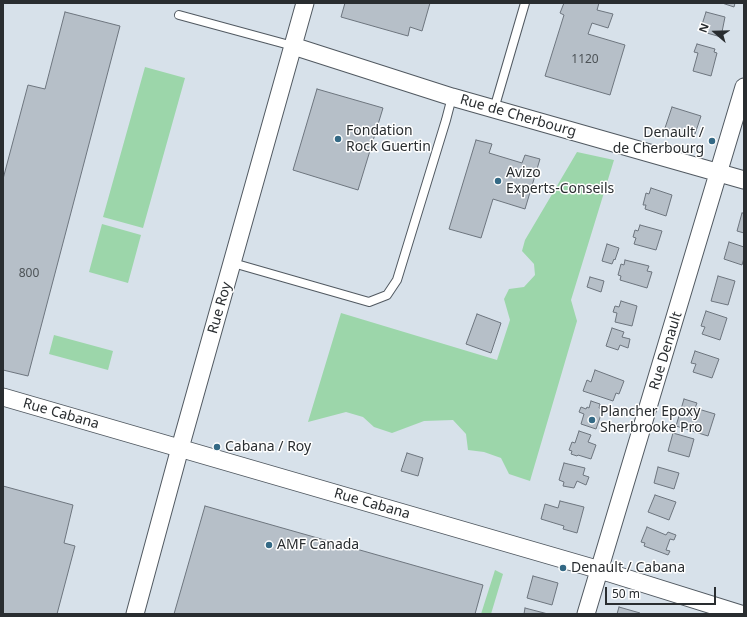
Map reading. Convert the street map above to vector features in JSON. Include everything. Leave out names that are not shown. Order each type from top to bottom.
[{"type":"street","name":"Rue Roy","points":[[135,614],[305,3]]},
{"type":"street","name":"Rue de Cherbourg","points":[[293,46],[452,97],[744,180]]},
{"type":"street","name":"Rue Denault","points":[[586,614],[744,87]]},
{"type":"street","name":"Rue Cabana","points":[[3,397],[600,570],[741,614]]},
{"type":"lane","points":[[494,109],[525,3]]},
{"type":"lane","points":[[179,15],[293,46]]},
{"type":"lane","points":[[233,263],[369,302],[387,295],[397,280],[399,274],[452,97]]},
{"type":"green space","points":[[145,67],[185,78],[143,228],[103,217]]},
{"type":"green space","points":[[577,152],[614,160],[571,300],[577,321],[530,481],[509,474],[501,458],[484,452],[468,450],[466,434],[453,420],[424,421],[392,433],[374,427],[363,417],[346,412],[308,422],[341,313],[497,360],[510,320],[504,299],[509,289],[524,287],[535,275],[534,264],[522,251],[525,240]]},
{"type":"green space","points":[[102,224],[141,235],[128,283],[89,272]]},
{"type":"green space","points":[[54,335],[113,351],[108,370],[49,354]]},
{"type":"green space","points":[[495,570],[503,574],[491,614],[481,614]]},
{"type":"building","points":[[345,3],[430,3],[422,31],[410,27],[408,36],[341,17]]},
{"type":"building","points":[[564,3],[599,3],[597,10],[613,14],[608,28],[592,23],[588,34],[625,45],[610,95],[545,76],[564,15],[560,13]]},
{"type":"building","points":[[722,3],[735,3],[734,7]]},
{"type":"building","points":[[65,12],[120,26],[28,376],[3,370],[3,179],[28,85],[45,89]]},
{"type":"building","points":[[706,12],[725,17],[721,37],[700,31]]},
{"type":"building","points":[[697,44],[715,49],[714,52],[717,53],[711,76],[693,71],[698,53],[694,52]]},
{"type":"building","name":"Fondation Rock Guertin","points":[[317,89],[383,108],[358,190],[293,170]]},
{"type":"building","points":[[672,107],[701,116],[694,137],[689,136],[689,138],[678,134],[678,132],[665,128]]},
{"type":"building","name":"Avizo Experts-Conseils","points":[[476,140],[492,144],[489,153],[522,163],[525,155],[540,159],[525,209],[493,199],[481,238],[449,229]]},
{"type":"building","points":[[651,188],[672,195],[666,216],[645,209],[646,205],[643,205],[646,193],[649,194]]},
{"type":"building","points":[[742,213],[744,213],[744,233],[737,231]]},
{"type":"building","points":[[640,225],[662,231],[656,250],[634,244],[636,238],[633,237],[635,230],[638,231]]},
{"type":"building","points":[[729,242],[744,247],[744,258],[742,265],[724,259]]},
{"type":"building","points":[[607,244],[619,248],[612,264],[602,261]]},
{"type":"building","points":[[625,260],[649,266],[647,271],[652,272],[647,288],[620,280],[621,276],[618,275],[621,264],[624,265]]},
{"type":"building","points":[[718,276],[735,281],[728,305],[711,301]]},
{"type":"building","points":[[590,277],[604,281],[601,292],[587,287]]},
{"type":"building","points":[[621,301],[637,306],[632,326],[615,322],[617,313],[613,312],[615,306],[619,307]]},
{"type":"building","points":[[706,311],[727,318],[720,340],[702,334],[705,327],[701,326]]},
{"type":"building","points":[[477,314],[501,323],[491,353],[466,344]]},
{"type":"building","points":[[612,328],[624,332],[622,337],[630,339],[628,348],[620,345],[618,350],[606,346]]},
{"type":"building","points":[[695,351],[719,359],[712,378],[693,372],[696,364],[691,363]]},
{"type":"building","points":[[595,370],[624,381],[619,394],[616,393],[613,401],[583,391],[587,380],[591,382]]},
{"type":"building","points":[[684,399],[697,403],[695,408],[715,414],[708,436],[676,426]]},
{"type":"building","points":[[591,401],[600,404],[599,408],[603,409],[596,429],[581,424],[584,414],[579,412],[581,407],[586,409],[587,407],[589,408]]},
{"type":"building","points":[[579,431],[591,435],[588,442],[596,445],[591,459],[571,454],[572,451],[569,450],[572,442],[575,443]]},
{"type":"building","points":[[673,433],[694,439],[689,457],[668,451]]},
{"type":"building","points":[[407,453],[423,458],[418,476],[401,471]]},
{"type":"building","points":[[564,463],[585,468],[583,475],[589,477],[586,485],[577,481],[574,488],[563,486],[564,482],[559,480]]},
{"type":"building","points":[[658,467],[679,473],[674,489],[654,483]]},
{"type":"building","points":[[3,486],[73,505],[64,543],[75,546],[57,614],[3,614]]},
{"type":"building","points":[[655,495],[676,502],[669,520],[648,512]]},
{"type":"building","points":[[560,501],[584,507],[577,533],[563,529],[564,526],[541,519],[545,504],[558,508]]},
{"type":"building","name":"AMF Canada","points":[[205,506],[483,585],[475,614],[174,614]]},
{"type":"building","points":[[647,527],[666,535],[668,532],[676,535],[674,540],[670,539],[666,550],[670,551],[668,555],[644,546],[645,543],[641,542]]},
{"type":"building","points":[[533,576],[558,583],[552,605],[527,598]]},
{"type":"building","points":[[619,607],[640,613],[617,614]]},
{"type":"building","points":[[525,608],[548,614],[524,614]]},
{"type":"place","name":"Fondation Rock Guertin","points":[[338,139]]},
{"type":"place","name":"Denault / de Cherbourg","points":[[712,141]]},
{"type":"place","name":"Avizo Experts-Conseils","points":[[498,181]]},
{"type":"place","name":"Plancher Epoxy Sherbrooke Pro","points":[[592,420]]},
{"type":"place","name":"Cabana / Roy","points":[[217,447]]},
{"type":"place","name":"AMF Canada","points":[[269,545]]},
{"type":"place","name":"Denault / Cabana","points":[[563,568]]}]
